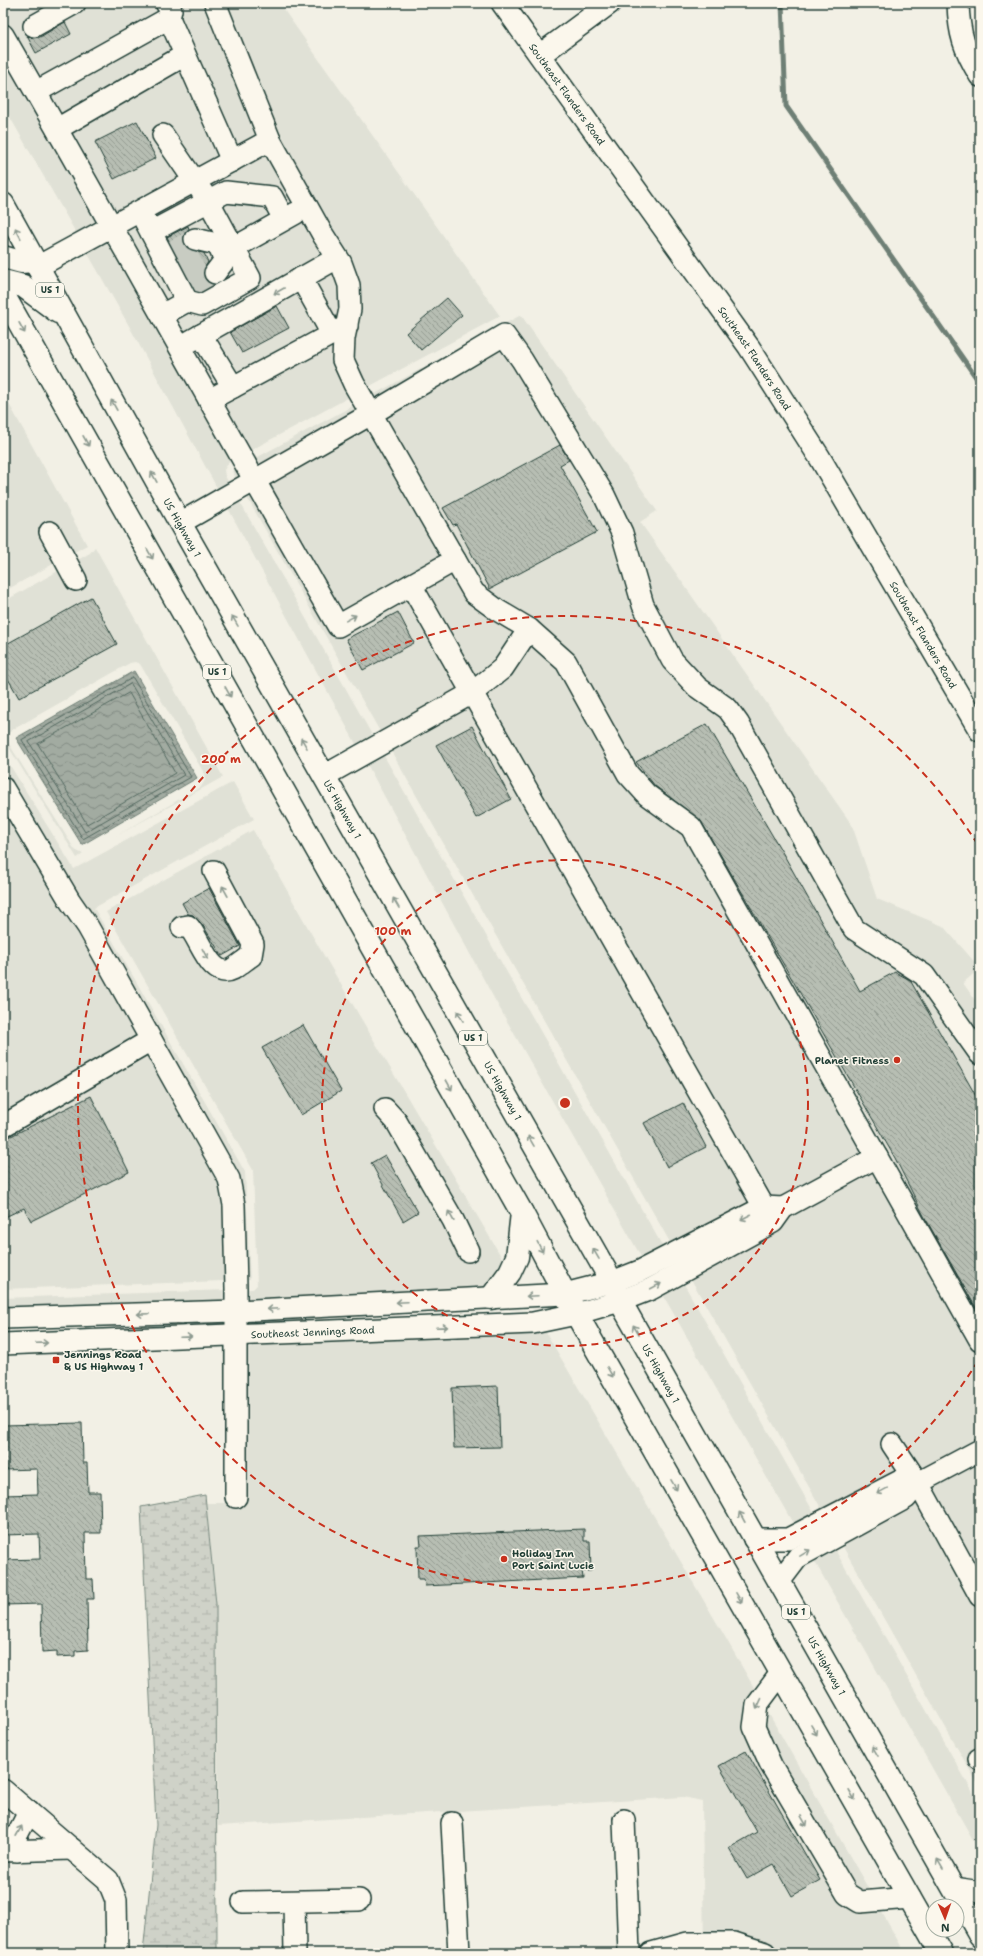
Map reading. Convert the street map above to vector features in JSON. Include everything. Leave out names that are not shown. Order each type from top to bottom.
[{"type":"main road","name":"US Highway 1","points":[[3,204],[180,523],[616,1292],[778,1582],[954,1888],[973,1925]]},
{"type":"main road","points":[[3,257],[20,262],[36,264]]},
{"type":"main road","points":[[3,281],[23,286],[65,318]]},
{"type":"main road","name":"US 1","points":[[6,304],[522,1213],[576,1314],[941,1953]]},
{"type":"main road","points":[[492,1298],[510,1272],[517,1257],[522,1213]]},
{"type":"main road","points":[[910,1898],[925,1907]]},
{"type":"street","points":[[75,3],[17,34],[36,92],[136,267],[254,481],[338,626],[455,560]]},
{"type":"street","points":[[209,400],[339,330],[350,309],[349,285],[337,258],[270,140],[215,3]]},
{"type":"street","name":"Southeast Flanders Road","points":[[502,3],[749,347],[820,458],[980,731]]},
{"type":"street","points":[[540,55],[610,3]]},
{"type":"street","points":[[958,3],[959,26],[966,52],[980,76]]},
{"type":"street","points":[[36,92],[168,10],[185,55],[232,161]]},
{"type":"street","points":[[57,129],[185,55]]},
{"type":"street","points":[[140,212],[151,232],[202,305],[250,278],[209,202],[163,135]]},
{"type":"street","points":[[36,264],[140,212],[270,140]]},
{"type":"street","points":[[151,232],[226,192],[272,197],[284,220]]},
{"type":"street","points":[[205,256],[234,248],[307,206]]},
{"type":"street","points":[[180,347],[337,258]]},
{"type":"street","points":[[136,267],[178,272]]},
{"type":"street","points":[[162,315],[178,272]]},
{"type":"street","points":[[301,278],[339,330],[343,360],[371,414],[474,593],[497,610],[529,629],[566,662],[628,774],[647,795],[691,827],[980,1340]]},
{"type":"street","points":[[180,523],[371,414],[504,334],[522,360],[604,495],[622,533],[643,604],[672,660],[697,687],[728,709],[738,723],[854,929],[924,975],[980,1054]]},
{"type":"street","points":[[201,335],[233,387]]},
{"type":"street","points":[[50,532],[76,580]]},
{"type":"street","points":[[3,1318],[236,1311],[651,1289],[773,1222],[774,1208],[472,693],[411,585]]},
{"type":"street","points":[[324,776],[472,693],[503,668],[529,629]]},
{"type":"street","points":[[3,788],[70,901],[88,927],[229,1179],[234,1205],[237,1335],[236,1497]]},
{"type":"street","points":[[182,927],[188,926],[193,931],[211,964],[222,970],[232,970],[251,956],[253,944],[214,872]]},
{"type":"street","points":[[3,1126],[151,1040]]},
{"type":"street","points":[[385,1109],[400,1128],[453,1220],[468,1251]]},
{"type":"street","points":[[774,1208],[877,1157]]},
{"type":"street","name":"Southeast Jennings Road","points":[[3,1344],[533,1323],[576,1314],[616,1292]]},
{"type":"street","points":[[892,1444],[918,1483],[980,1596]]},
{"type":"street","points":[[778,1582],[798,1558],[906,1498],[918,1483],[980,1450]]},
{"type":"street","points":[[754,1539],[788,1539],[900,1480],[918,1483]]},
{"type":"street","points":[[781,1673],[757,1705],[754,1727],[772,1765],[847,1894],[860,1902],[910,1898]]},
{"type":"street","points":[[3,1790],[108,1880],[116,1900],[117,1953]]},
{"type":"street","points":[[29,1812],[10,1851],[72,1849]]},
{"type":"street","points":[[624,1820],[629,1953]]},
{"type":"street","points":[[452,1823],[459,1953]]},
{"type":"street","points":[[954,1888],[980,1892]]},
{"type":"street","points":[[243,1902],[359,1900]]},
{"type":"street","points":[[294,1902],[295,1953]]},
{"type":"street","points":[[651,1953],[687,1943],[734,1943],[765,1953]]},
{"type":"shaded area","points":[[3,3],[279,3],[500,316],[229,462],[224,470],[225,476],[980,1805],[980,1852],[495,1000],[128,324],[3,105]]},
{"type":"shaded area","points":[[521,315],[657,511],[640,522],[852,825],[877,899],[943,926],[980,968],[963,983],[980,1007],[980,1788],[232,471]]},
{"type":"shaded area","points":[[3,393],[87,545],[3,592]]},
{"type":"shaded area","points":[[95,547],[223,777],[114,837],[201,787],[205,780],[204,773],[140,664],[135,662],[130,663],[12,730],[8,734],[9,744],[75,850],[83,854],[77,858],[3,738],[3,602],[90,553]]},
{"type":"shaded area","points":[[3,754],[74,869],[233,782],[254,819],[94,908],[245,1172],[250,1280],[3,1289]]},
{"type":"shaded area","points":[[253,830],[316,942],[505,1263],[487,1289],[224,1302],[3,1308],[3,1298],[253,1289],[257,1285],[253,1170],[106,912]]},
{"type":"shaded area","points":[[545,1331],[724,1635],[905,1953],[704,1953],[702,1801],[683,1797],[218,1826],[216,1604],[206,1503],[225,1503],[223,1345]]},
{"type":"green space","points":[[205,1495],[216,1604],[217,1953],[143,1953],[156,1825],[141,1507]]},
{"type":"water","points":[[134,671],[197,778],[82,845],[16,738]]},
{"type":"building","points":[[65,22],[71,34],[36,53],[27,36],[33,38],[40,37]]},
{"type":"building","points":[[137,121],[156,158],[114,179],[95,142]]},
{"type":"building","points":[[188,226],[189,229],[183,236],[184,243],[192,251],[204,253],[208,262],[203,271],[204,277],[207,282],[213,285],[200,292],[196,291],[167,237]]},
{"type":"building","points":[[447,298],[462,315],[421,350],[406,333]]},
{"type":"building","points":[[277,306],[289,328],[242,353],[230,332]]},
{"type":"building","points":[[560,445],[569,460],[560,465],[597,532],[490,589],[456,524],[453,525],[443,508]]},
{"type":"building","points":[[91,597],[117,644],[19,698],[3,670],[3,646]]},
{"type":"building","points":[[398,612],[414,643],[363,670],[346,639]]},
{"type":"building","points":[[707,724],[785,857],[860,991],[895,972],[910,980],[980,1103],[980,1315],[924,1216],[895,1158],[701,821],[655,786],[636,762]]},
{"type":"building","points":[[472,726],[511,799],[476,818],[436,745]]},
{"type":"building","points":[[209,888],[240,946],[222,956],[202,924],[193,915],[188,914],[182,903]]},
{"type":"building","points":[[303,1025],[341,1091],[301,1115],[262,1048]]},
{"type":"building","points":[[91,1096],[129,1172],[31,1221],[24,1208],[3,1218],[3,1140]]},
{"type":"building","points":[[683,1103],[706,1147],[667,1167],[644,1123]]},
{"type":"building","points":[[385,1155],[418,1212],[403,1221],[371,1163]]},
{"type":"building","points":[[498,1386],[500,1447],[454,1448],[452,1388]]},
{"type":"building","points":[[82,1423],[83,1463],[87,1463],[88,1492],[100,1492],[101,1533],[85,1533],[86,1579],[93,1579],[94,1599],[87,1599],[88,1650],[75,1651],[75,1656],[57,1657],[57,1651],[42,1652],[41,1604],[3,1605],[3,1560],[40,1559],[39,1534],[3,1535],[3,1495],[38,1494],[37,1469],[3,1470],[3,1425]]},
{"type":"building","name":"Holiday Inn Port Saint Lucie","points":[[584,1529],[584,1541],[590,1541],[591,1571],[582,1571],[583,1578],[425,1586],[424,1579],[418,1579],[417,1546],[421,1546],[420,1536]]},
{"type":"building","points":[[746,1751],[820,1880],[792,1896],[774,1864],[747,1879],[729,1848],[757,1832],[719,1766]]},
{"type":"waterway","points":[[782,3],[786,106],[980,383]]},
{"type":"tunnel","points":[[173,251],[195,239]]},
{"type":"tunnel","points":[[182,268],[205,256]]},
{"type":"tunnel","points":[[192,285],[215,273]]},
{"type":"place","name":"Planet Fitness","points":[[897,1060]]},
{"type":"place","name":"Jennings Road & US Highway 1","points":[[56,1360]]},
{"type":"place","name":"Holiday Inn Port Saint Lucie","points":[[504,1559]]}]
